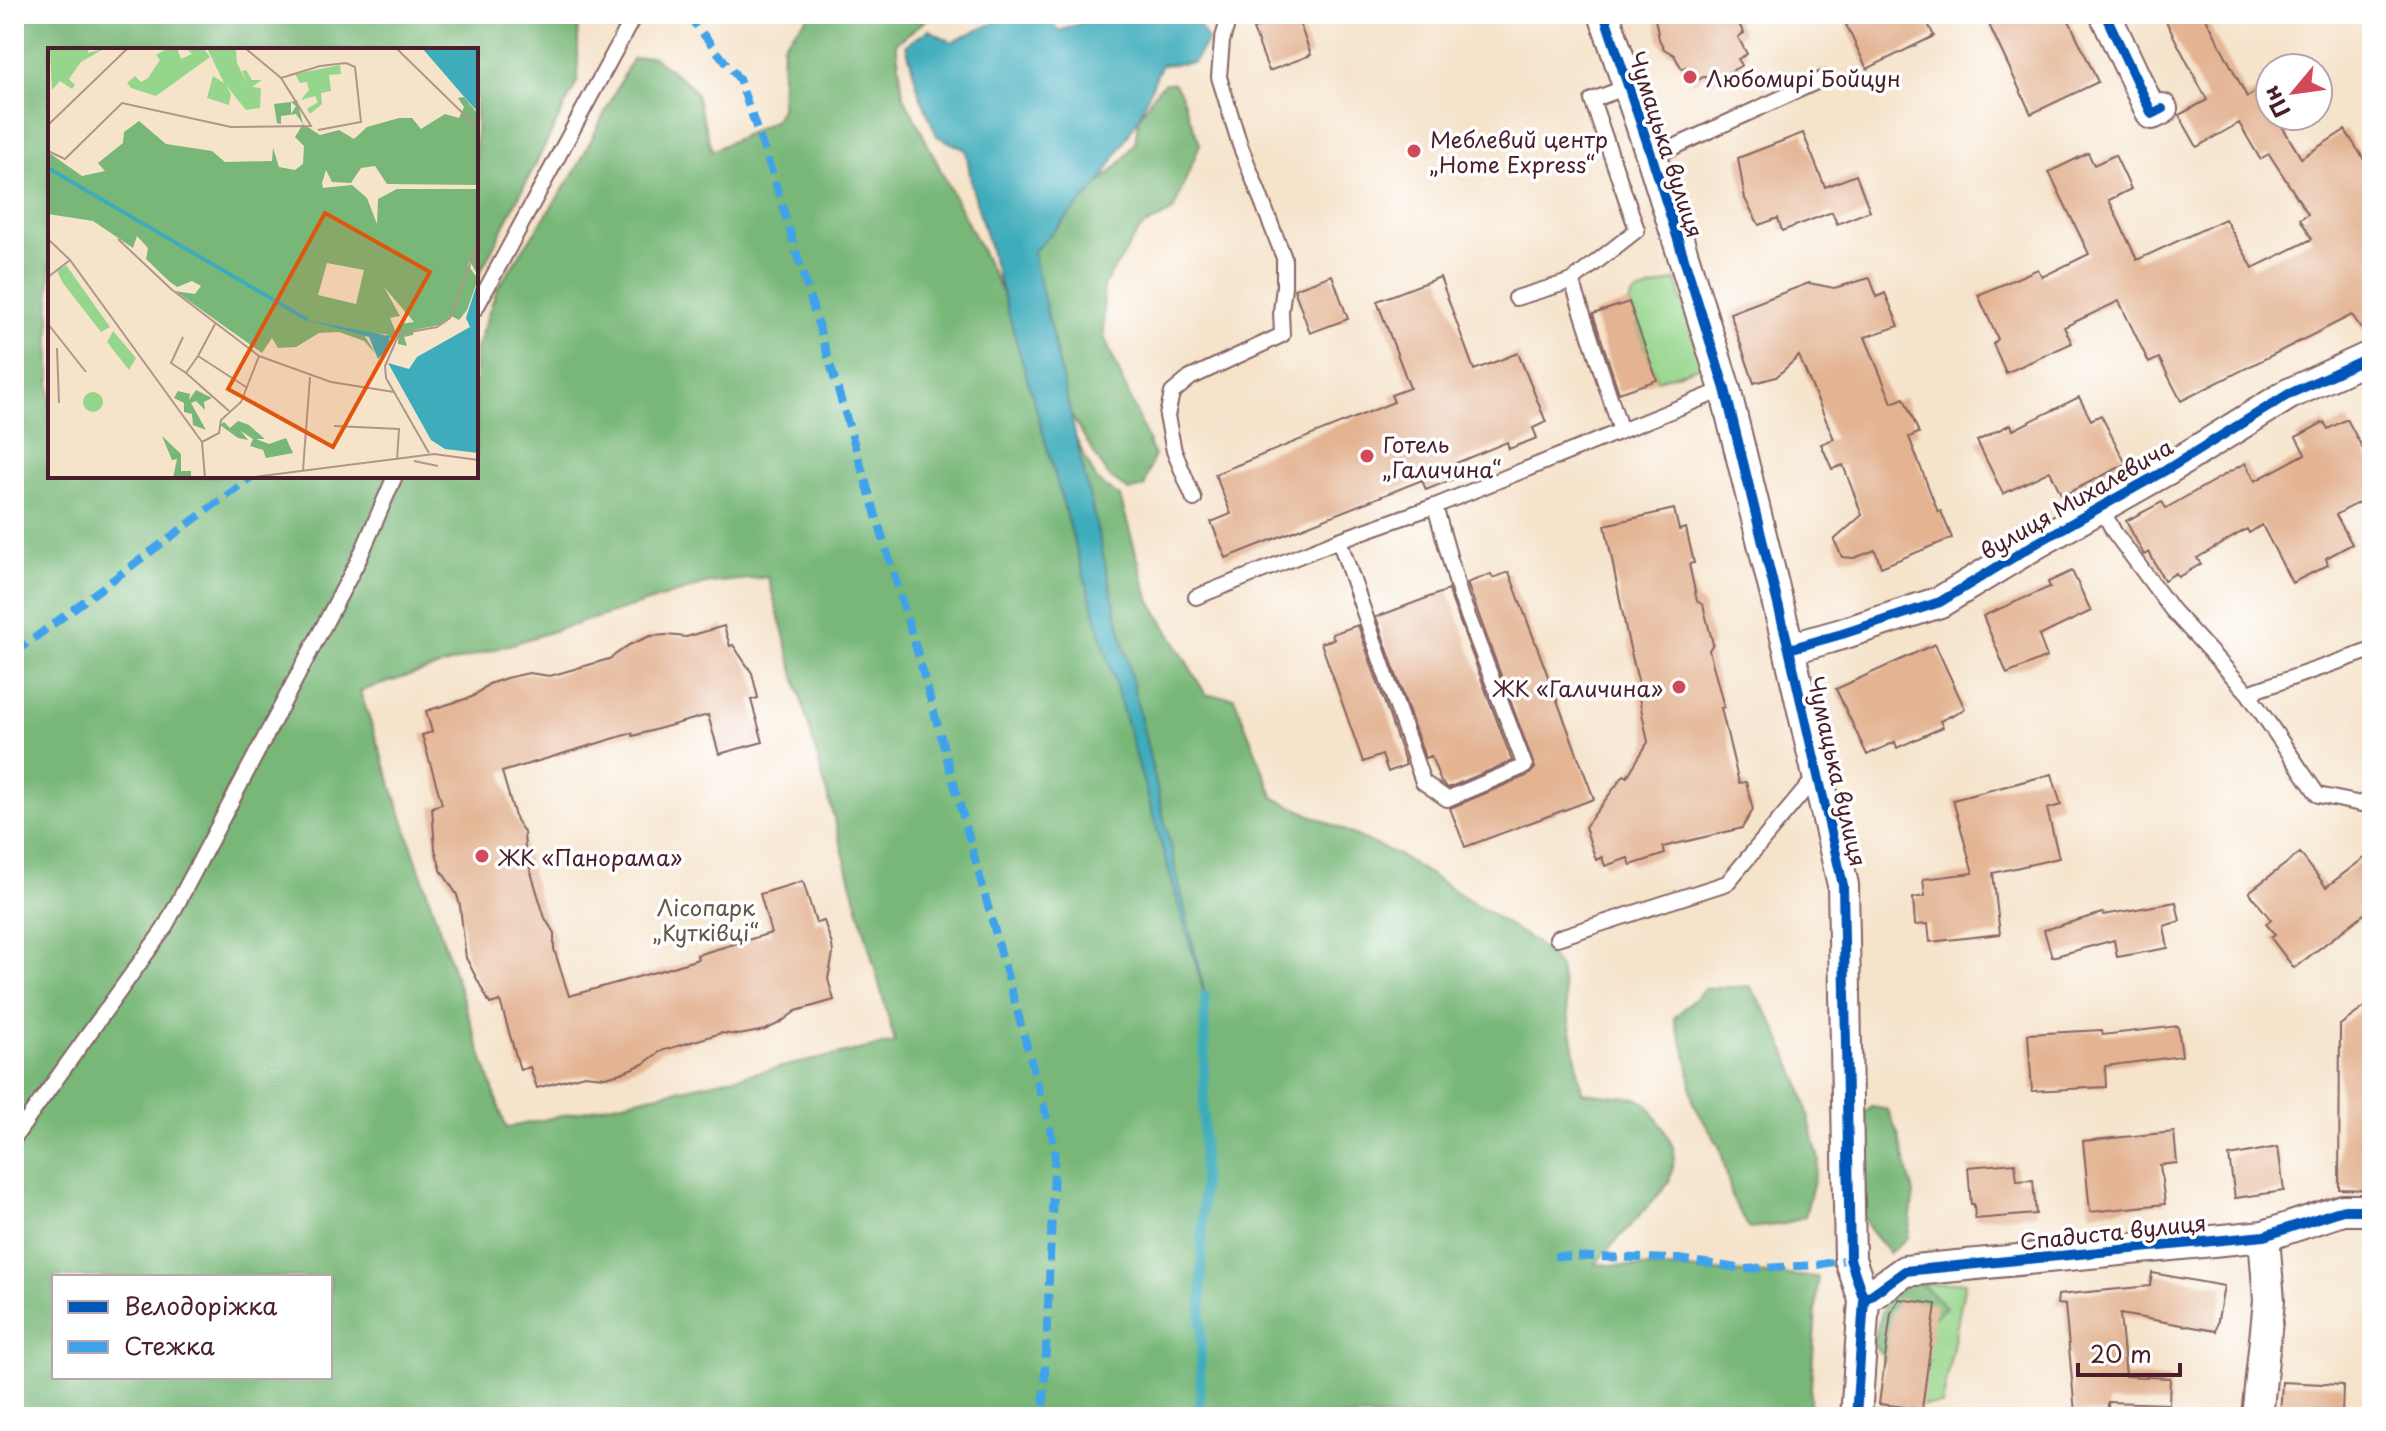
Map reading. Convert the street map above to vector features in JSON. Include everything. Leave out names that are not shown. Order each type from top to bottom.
[{"type":"street","name":"Чумацька вулиця","points":[[1604,14],[1725,389],[1843,885],[1850,1259],[1864,1300],[1856,1417]]},
{"type":"street","points":[[2105,14],[2152,114],[2162,109]]},
{"type":"street","name":"вулиця Михалевича","points":[[1789,649],[1940,602],[2289,394],[2372,356]]},
{"type":"street","name":"Спадиста вулиця","points":[[1864,1300],[1905,1271],[2264,1236],[2343,1210],[2372,1210]]},
{"type":"street","points":[[2257,1417],[2269,1301],[2264,1236]]},
{"type":"lane","points":[[478,304],[635,14]]},
{"type":"lane","points":[[1194,499],[1174,451],[1167,416],[1172,393],[1190,378],[1282,335],[1284,258],[1240,145],[1219,77],[1222,41],[1230,14]]},
{"type":"lane","points":[[1652,157],[1825,78]]},
{"type":"lane","points":[[1516,298],[1572,281],[1637,230],[1592,100],[1627,87]]},
{"type":"lane","points":[[1572,281],[1621,431]]},
{"type":"lane","points":[[1196,597],[1435,506],[1725,389]]},
{"type":"lane","points":[[14,1138],[164,929],[359,559],[394,478]]},
{"type":"lane","points":[[1339,540],[1423,782],[1447,799],[1525,766],[1460,595],[1435,506]]},
{"type":"lane","points":[[2101,507],[2114,532],[2172,610],[2248,693],[2318,795],[2361,804],[2372,797]]},
{"type":"lane","points":[[2248,693],[2372,650]]},
{"type":"lane","points":[[1557,938],[1727,883],[1818,774]]},
{"type":"green space","name":"Лісопарк „Кутківці“","points":[[14,14],[578,14],[578,80],[478,277],[478,48],[48,48],[48,478],[478,478],[478,343],[497,289],[576,170],[632,59],[652,56],[690,85],[696,95],[712,151],[775,120],[781,108],[783,44],[811,14],[934,14],[896,43],[903,95],[1097,481],[1120,497],[1149,598],[1206,695],[1234,697],[1274,798],[1400,856],[1535,942],[1553,959],[1560,969],[1582,1092],[1637,1098],[1647,1104],[1673,1147],[1669,1183],[1595,1264],[1818,1277],[1809,1417],[14,1417]],"holes":[[[768,577],[895,1042],[506,1128],[360,691],[709,583]]]},
{"type":"green space","points":[[1165,83],[1173,83],[1179,90],[1200,144],[1173,211],[1141,228],[1103,286],[1104,337],[1154,455],[1144,487],[1129,491],[1108,476],[1055,389],[1015,268],[1123,160],[1135,143],[1139,117]]},
{"type":"green space","points":[[1676,280],[1702,366],[1657,380],[1629,302],[1634,294]]},
{"type":"green space","points":[[1750,986],[1774,1024],[1801,1087],[1819,1160],[1805,1216],[1785,1224],[1749,1228],[1733,1200],[1720,1148],[1693,1103],[1688,1061],[1674,1018],[1705,989]]},
{"type":"green space","points":[[1872,1107],[1888,1110],[1914,1193],[1908,1237],[1889,1253],[1872,1233],[1857,1205],[1862,1115]]},
{"type":"green space","points":[[1912,1280],[1946,1307],[1887,1370],[1882,1355],[1872,1343],[1887,1298]]},
{"type":"green space","points":[[1965,1282],[1942,1405],[1888,1405],[1900,1286]]},
{"type":"water","points":[[1013,14],[1044,14],[1059,31],[1095,18],[1128,14],[1192,14],[1208,40],[1193,63],[1161,65],[1139,117],[1098,186],[1033,252],[1205,996],[972,187],[966,150],[937,136],[919,93],[906,45],[929,30],[952,42]]},
{"type":"building","points":[[1296,14],[1311,55],[1269,71],[1253,29]]},
{"type":"building","points":[[1654,14],[1733,14],[1744,33],[1738,37],[1747,54],[1738,59],[1742,65],[1709,84],[1705,76],[1693,83],[1685,67],[1682,69],[1674,55],[1664,49]]},
{"type":"building","points":[[1841,14],[1923,14],[1934,36],[1867,69]]},
{"type":"building","points":[[1984,14],[2066,14],[2098,82],[2031,114]]},
{"type":"building","points":[[2162,14],[2204,14],[2247,97],[2254,93],[2254,132],[2286,132],[2301,158],[2345,130],[2372,172],[2372,338],[2369,339],[2352,315],[2181,401],[2159,358],[2149,363],[2119,301],[2064,327],[2072,343],[2006,373],[1993,344],[1998,339],[1978,295],[2038,269],[2042,277],[2089,254],[2049,172],[2088,153],[2094,165],[2115,155],[2131,189],[2109,200],[2137,260],[2225,219],[2253,268],[2312,239],[2300,219],[2308,214],[2269,154],[2260,159],[2239,123],[2197,147],[2179,115],[2207,100]]},
{"type":"building","points":[[1803,133],[1825,187],[1856,175],[1870,211],[1837,224],[1832,212],[1782,231],[1778,218],[1759,225],[1745,199],[1738,158]]},
{"type":"building","points":[[1332,275],[1348,319],[1310,333],[1294,289]]},
{"type":"building","name":"Готель „Галичина“","points":[[1440,277],[1474,370],[1518,353],[1546,422],[1533,428],[1537,438],[1509,449],[1507,442],[1456,463],[1461,476],[1426,490],[1422,480],[1226,558],[1211,522],[1231,514],[1215,474],[1394,402],[1391,395],[1410,388],[1377,301]]},
{"type":"building","points":[[1870,278],[1877,297],[1885,293],[1899,326],[1865,337],[1892,403],[1904,398],[1919,433],[1909,437],[1938,512],[1941,511],[1952,538],[1881,567],[1875,550],[1854,558],[1842,557],[1834,540],[1862,515],[1843,465],[1832,469],[1821,444],[1834,439],[1799,356],[1776,377],[1754,383],[1730,313],[1809,283],[1834,288]]},
{"type":"building","points":[[1629,302],[1657,380],[1619,393],[1593,314]]},
{"type":"building","points":[[2079,397],[2091,420],[2101,415],[2126,464],[2062,496],[2050,471],[2003,494],[1977,441],[2011,424],[2013,430]]},
{"type":"building","points":[[2347,419],[2372,466],[2372,495],[2336,515],[2352,544],[2326,558],[2328,565],[2292,583],[2262,525],[2249,533],[2247,529],[2197,558],[2201,564],[2178,577],[2176,573],[2164,580],[2149,552],[2144,555],[2126,521],[2162,502],[2166,508],[2245,463],[2255,481],[2305,454],[2296,437],[2324,422],[2328,429]]},
{"type":"building","name":"ЖК «Галичина»","points":[[1674,509],[1679,530],[1686,528],[1694,563],[1689,564],[1697,601],[1703,605],[1713,644],[1709,650],[1724,707],[1721,708],[1739,783],[1746,782],[1753,810],[1742,828],[1663,847],[1665,854],[1631,865],[1628,858],[1605,866],[1602,857],[1596,860],[1585,827],[1624,775],[1627,777],[1648,742],[1639,698],[1642,697],[1605,525]]},
{"type":"building","points":[[2072,571],[2091,611],[2039,636],[2047,657],[2007,674],[1983,616],[2050,587],[2048,582]]},
{"type":"building","points":[[1509,572],[1594,799],[1465,847],[1450,808],[1529,775],[1535,768],[1467,583],[1491,574],[1493,578]]},
{"type":"building","points":[[1448,590],[1512,761],[1448,788],[1441,782],[1431,756],[1425,758],[1376,617]]},
{"type":"building","points":[[1358,625],[1406,765],[1388,772],[1382,755],[1363,762],[1321,643],[1334,639],[1332,634]]},
{"type":"building","name":"ЖК «Панорама»","points":[[724,626],[730,646],[733,645],[752,673],[758,698],[751,700],[763,742],[719,754],[708,715],[633,736],[632,733],[502,772],[516,820],[524,832],[525,850],[533,879],[545,918],[554,933],[554,949],[569,996],[670,968],[698,959],[697,955],[771,933],[760,894],[803,881],[816,923],[824,921],[832,945],[828,979],[834,1000],[796,1011],[765,1030],[739,1035],[721,1033],[661,1051],[643,1064],[621,1073],[605,1077],[584,1075],[537,1088],[530,1067],[520,1070],[500,1001],[490,1004],[466,958],[457,895],[441,870],[435,849],[432,807],[442,804],[422,735],[432,732],[426,711],[472,697],[489,684],[506,678],[529,673],[550,676],[609,659],[629,645],[650,636],[686,637]]},
{"type":"building","points":[[1935,644],[1965,709],[1940,721],[1943,727],[1897,748],[1895,742],[1867,755],[1836,689]]},
{"type":"building","points":[[2052,774],[2061,805],[2047,809],[2059,858],[1993,873],[2000,934],[1930,942],[1928,924],[1915,925],[1913,898],[1925,896],[1923,879],[1973,873],[1953,800]]},
{"type":"building","points":[[2372,852],[2372,908],[2294,968],[2271,938],[2275,935],[2266,924],[2271,920],[2249,892],[2300,853],[2326,887]]},
{"type":"building","points":[[2176,902],[2180,921],[2164,926],[2168,948],[2117,957],[2114,940],[2052,957],[2044,930],[2103,913]]},
{"type":"building","points":[[2372,1002],[2372,1190],[2339,1189],[2340,1025]]},
{"type":"building","points":[[2178,1026],[2182,1056],[2105,1066],[2106,1087],[2032,1091],[2028,1034],[2102,1030],[2103,1035]]},
{"type":"building","points":[[2174,1132],[2177,1163],[2160,1165],[2165,1204],[2090,1212],[2083,1141]]},
{"type":"building","points":[[2278,1147],[2284,1191],[2235,1198],[2229,1156]]},
{"type":"building","points":[[2015,1163],[2017,1181],[2033,1180],[2036,1214],[1975,1219],[1968,1167]]},
{"type":"building","points":[[2152,1273],[2224,1286],[2216,1331],[2120,1314],[2126,1376],[2170,1378],[2169,1404],[2108,1402],[2108,1413],[2075,1412],[2065,1305],[2057,1304],[2058,1295],[2150,1286]]},
{"type":"building","points":[[1899,1299],[1936,1304],[1922,1409],[1879,1404],[1891,1313]]},
{"type":"building","points":[[2282,1382],[2343,1385],[2342,1417],[2280,1417]]},
{"type":"waterway","points":[[1200,1417],[1205,996]]},
{"type":"marked path","points":[[687,14],[739,79],[772,172],[917,651],[1055,1147],[1043,1417]]},
{"type":"marked path","points":[[14,653],[250,478]]},
{"type":"marked path","points":[[1554,1256],[1679,1259],[1744,1269],[1817,1265],[1850,1259]]},
{"type":"cycle path","points":[[1604,14],[1725,389],[1843,885],[1850,1259],[1864,1300],[1856,1417]]},
{"type":"cycle path","points":[[2105,14],[2152,114],[2162,109]]},
{"type":"cycle path","points":[[1789,649],[1940,602],[2289,394],[2372,356]]},
{"type":"cycle path","points":[[1864,1300],[1905,1271],[2264,1236],[2343,1210],[2372,1210]]},
{"type":"place","name":"Любомирі Бойцун","points":[[1690,77]]},
{"type":"place","name":"Меблевий центр „Home Express“","points":[[1414,151]]},
{"type":"place","name":"Готель „Галичина“","points":[[1367,456]]},
{"type":"place","name":"ЖК «Галичина»","points":[[1679,687]]},
{"type":"place","name":"ЖК «Панорама»","points":[[482,856]]}]
